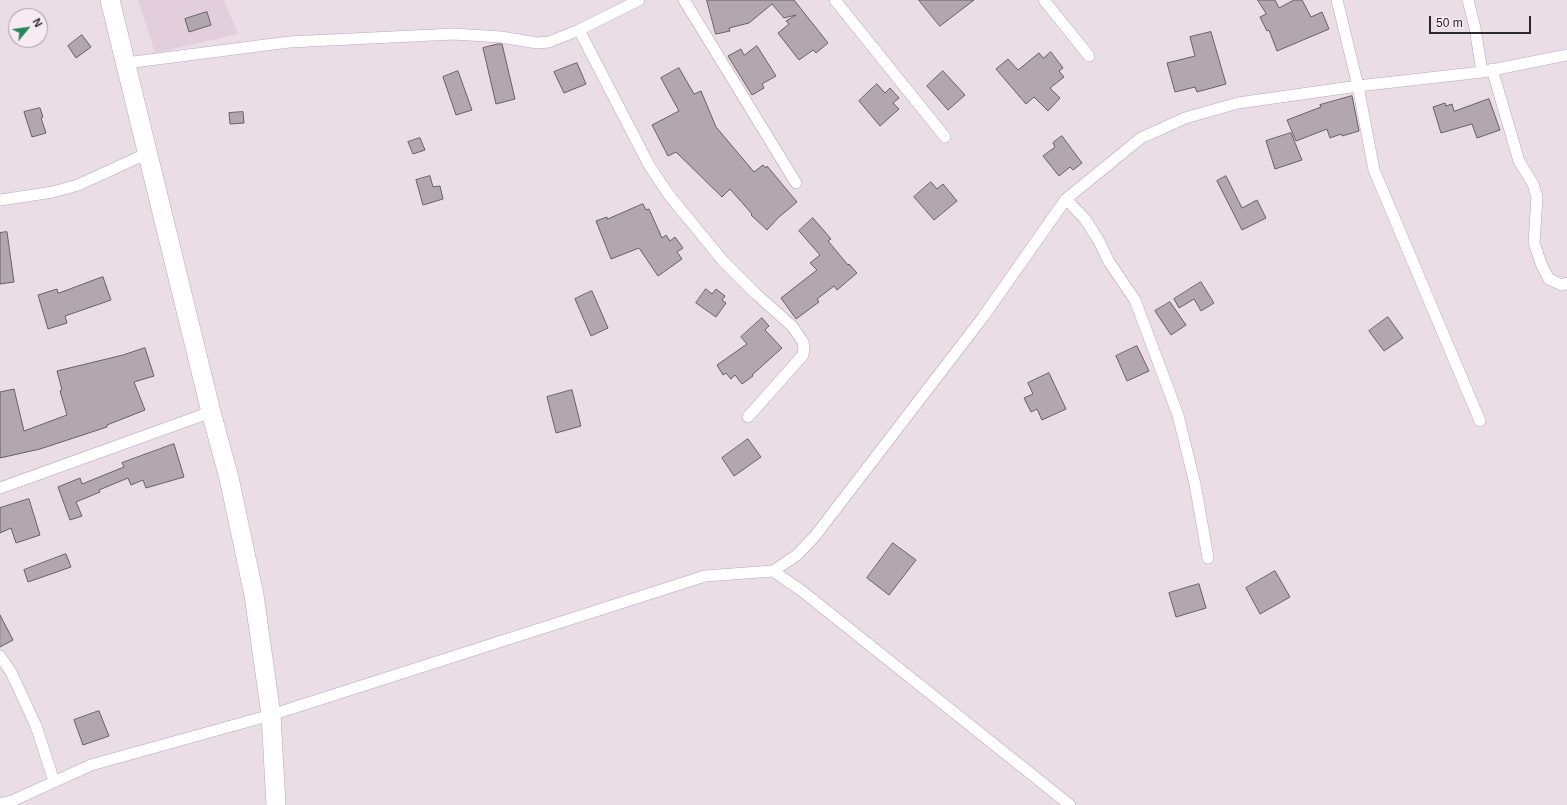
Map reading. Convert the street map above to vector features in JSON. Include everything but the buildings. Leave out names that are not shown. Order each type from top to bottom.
[{"type":"highway","points":[[110,0],[211,412],[229,478],[254,595],[271,715],[276,805]]},
{"type":"street","points":[[126,64],[297,42],[454,34],[501,37],[537,43],[549,42],[579,30],[639,0]]},
{"type":"street","points":[[684,0],[796,183]]},
{"type":"street","points":[[835,0],[945,137]]},
{"type":"street","points":[[1044,0],[1089,56]]},
{"type":"street","points":[[1468,0],[1487,70],[1519,161],[1533,184],[1537,197],[1534,243],[1542,266],[1549,279],[1562,284],[1567,283]]},
{"type":"street","points":[[1337,1],[1358,86],[1374,170],[1480,421]]},
{"type":"street","points":[[579,30],[649,165],[669,195],[722,261],[792,326],[803,342],[803,355],[748,417]]},
{"type":"street","points":[[0,804],[12,801],[91,765],[271,715],[706,576],[773,571],[797,555],[815,536],[983,317],[1066,199],[1141,138],[1185,118],[1238,103],[1487,70],[1567,55]]},
{"type":"street","points":[[0,200],[53,192],[78,185],[148,153]]},
{"type":"street","points":[[1066,199],[1085,219],[1099,241],[1109,262],[1135,300],[1178,415],[1195,484],[1208,558]]},
{"type":"street","points":[[0,488],[211,412]]},
{"type":"street","points":[[773,571],[802,590],[1070,805]]},
{"type":"street","points":[[0,656],[10,672],[36,726],[54,781]]},
{"type":"shaded area","points":[[138,0],[224,0],[238,34],[155,53]]}]
